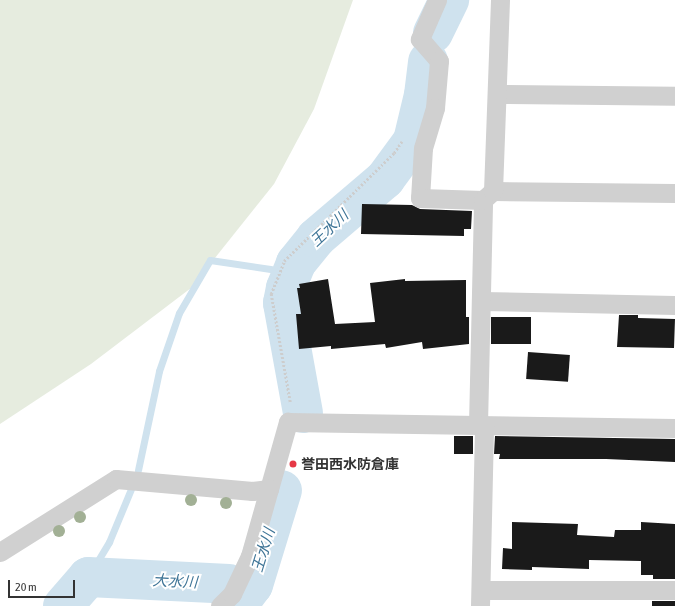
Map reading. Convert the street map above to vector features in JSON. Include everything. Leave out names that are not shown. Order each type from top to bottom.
[{"type":"street","points":[[437,0],[420,39],[439,61],[435,108],[423,148],[420,198],[675,193]]},
{"type":"street","points":[[500,0],[498,94],[488,196],[482,301],[481,598],[675,590]]},
{"type":"street","points":[[498,94],[675,96]]},
{"type":"street","points":[[482,301],[675,305]]},
{"type":"street","points":[[220,606],[232,594],[250,556],[288,422],[675,428]]},
{"type":"street","points":[[0,552],[116,479],[252,491],[269,489]]},
{"type":"path","points":[[288,422],[290,406],[271,294],[284,261],[394,153],[405,136]]},
{"type":"shaded area","points":[[0,0],[353,0],[314,109],[274,184],[191,288],[91,364],[0,424]]},
{"type":"building","points":[[362,204],[412,205],[420,209],[472,211],[471,229],[464,229],[464,236],[361,234]]},
{"type":"building","points":[[328,279],[335,324],[375,322],[370,283],[405,279],[405,281],[466,280],[466,317],[469,317],[469,344],[423,349],[422,342],[386,348],[385,344],[331,349],[331,346],[299,349],[296,314],[301,314],[297,288],[300,288],[299,284]]},
{"type":"building","points":[[619,315],[638,315],[638,318],[675,319],[674,348],[617,347]]},
{"type":"building","points":[[491,317],[531,317],[531,344],[491,344]]},
{"type":"building","points":[[528,352],[570,355],[568,382],[526,379]]},
{"type":"building","points":[[454,436],[473,436],[473,454],[454,454]]},
{"type":"building","points":[[495,436],[675,439],[675,462],[606,459],[499,459],[500,454],[494,454]]},
{"type":"building","points":[[512,522],[578,524],[577,535],[614,537],[615,530],[641,530],[641,522],[675,524],[675,579],[653,579],[653,575],[641,575],[641,561],[589,560],[589,569],[532,567],[532,570],[502,569],[503,548],[512,549]]},
{"type":"building","points":[[652,601],[675,601],[675,606],[652,606]]},
{"type":"waterway","name":"王水川","points":[[433,33],[449,0]]},
{"type":"waterway","name":"王水川","points":[[303,413],[283,303],[286,288],[296,263],[316,238],[385,179],[413,141],[424,95],[428,61]]},
{"type":"waterway","points":[[138,470],[159,371],[179,313],[210,260],[270,269]]},
{"type":"waterway","name":"王水川","points":[[288,272],[292,273]]},
{"type":"waterway","points":[[88,577],[109,542],[131,489]]},
{"type":"waterway","name":"王水川","points":[[237,606],[253,585],[282,490]]},
{"type":"waterway","name":"大水川","points":[[63,606],[88,577],[229,584]]},
{"type":"place","name":"誉田西水防倉庫","points":[[293,464]]}]
